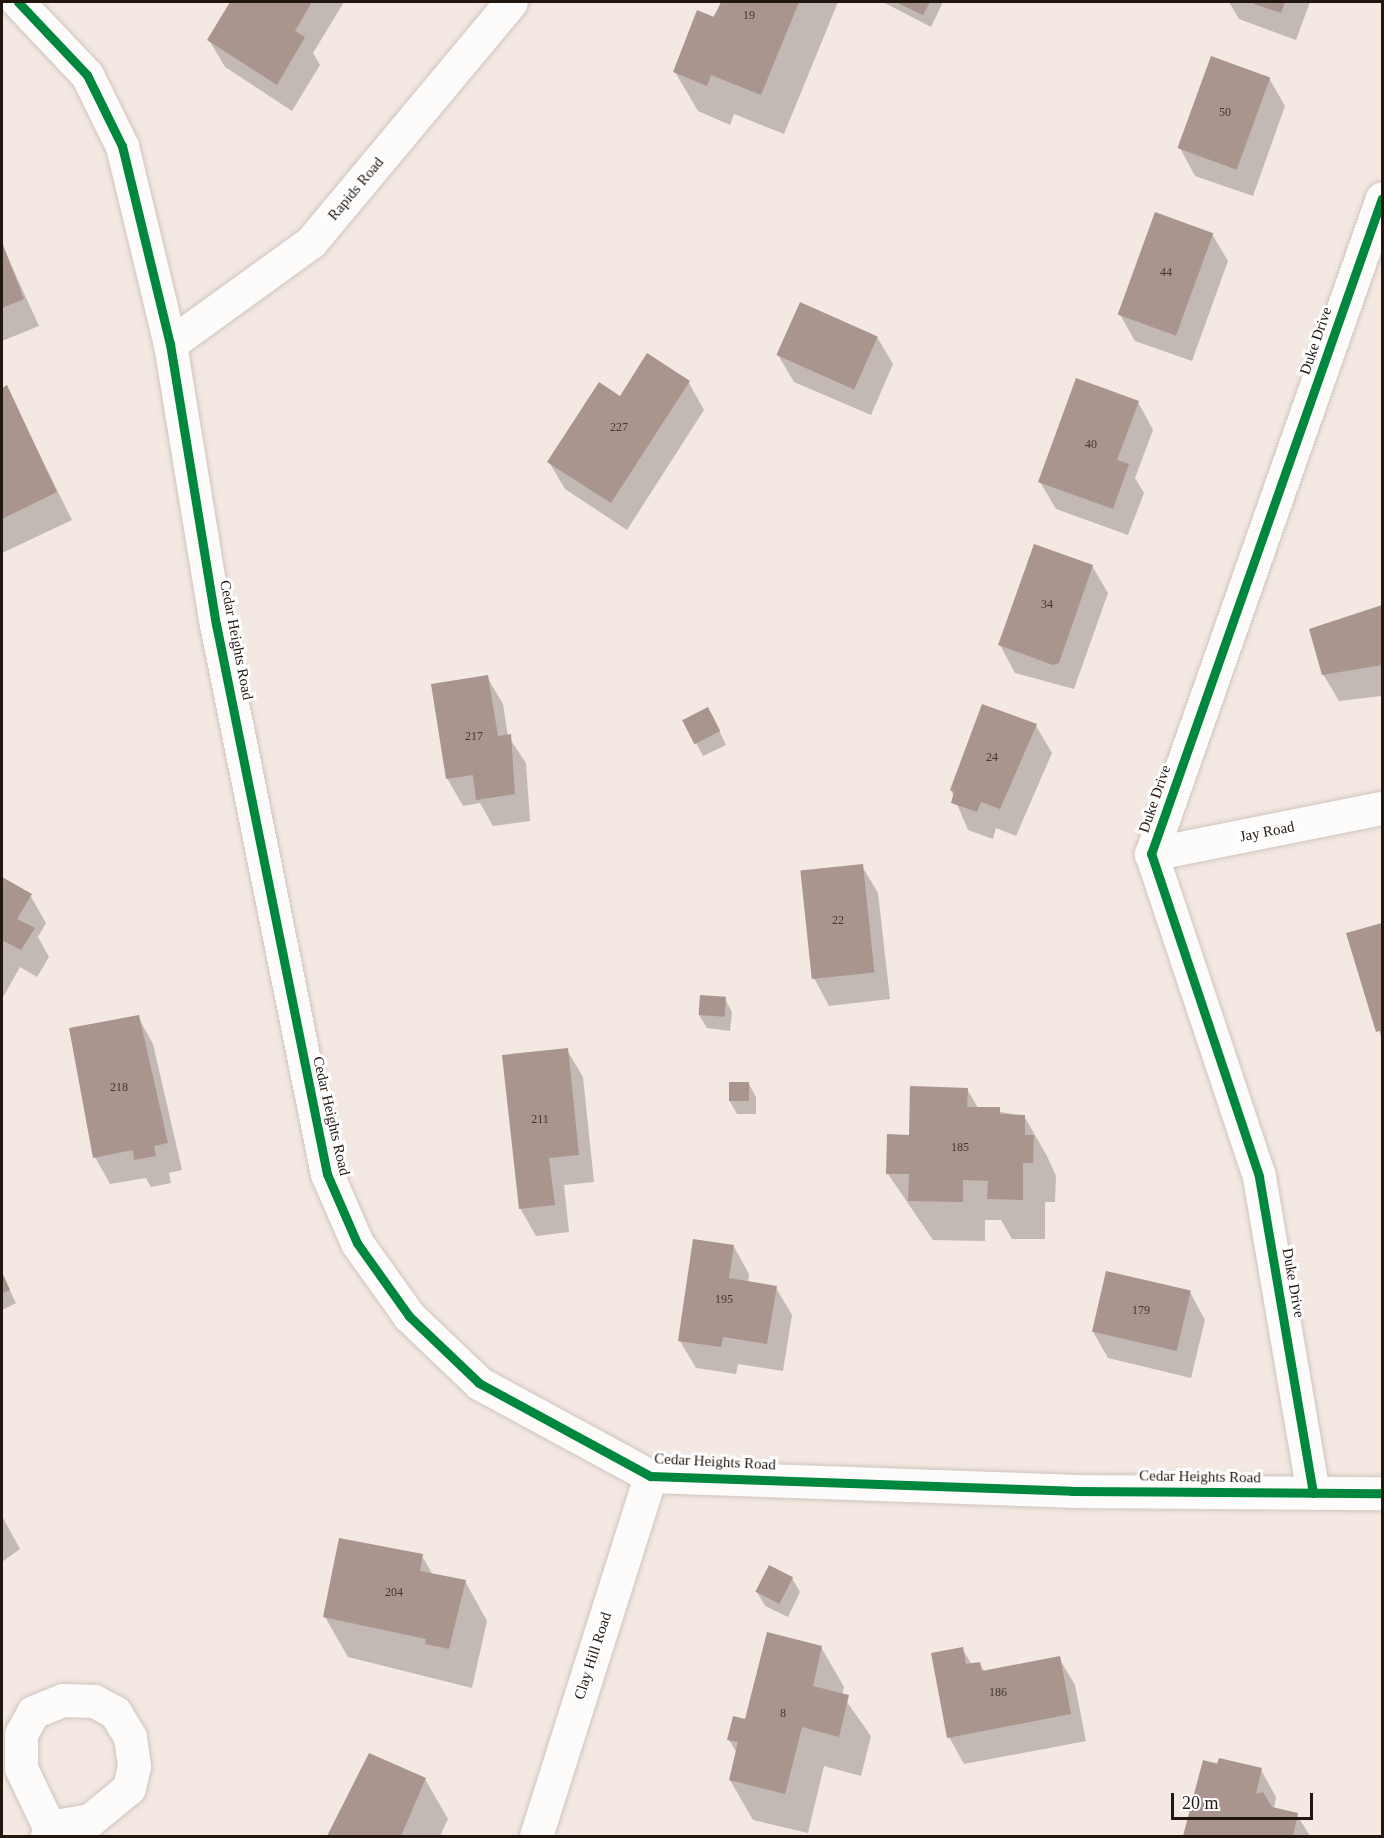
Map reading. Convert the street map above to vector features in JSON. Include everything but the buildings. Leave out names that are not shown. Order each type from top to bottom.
[{"type":"street","name":"Cedar Heights Road","points":[[18,2],[87,75],[122,146],[170,344],[216,624],[327,1174],[357,1243],[409,1316],[479,1383],[650,1476],[1383,1493]]},
{"type":"street","name":"Rapids Road","points":[[170,344],[311,242],[511,2]]},
{"type":"street","name":"Duke Drive","points":[[1313,1493],[1259,1176],[1151,854],[1383,198]]},
{"type":"street","name":"Jay Road","points":[[1151,854],[1383,808]]},
{"type":"street","name":"Clay Hill Road","points":[[536,1836],[650,1476]]},
{"type":"cycle path","points":[[18,2],[87,75],[122,146],[170,344],[216,624],[327,1174],[357,1243],[409,1316],[479,1383],[650,1476],[1072,1491],[1382,1493]]},
{"type":"cycle path","points":[[1313,1493],[1259,1176],[1151,854],[1382,198]]}]
